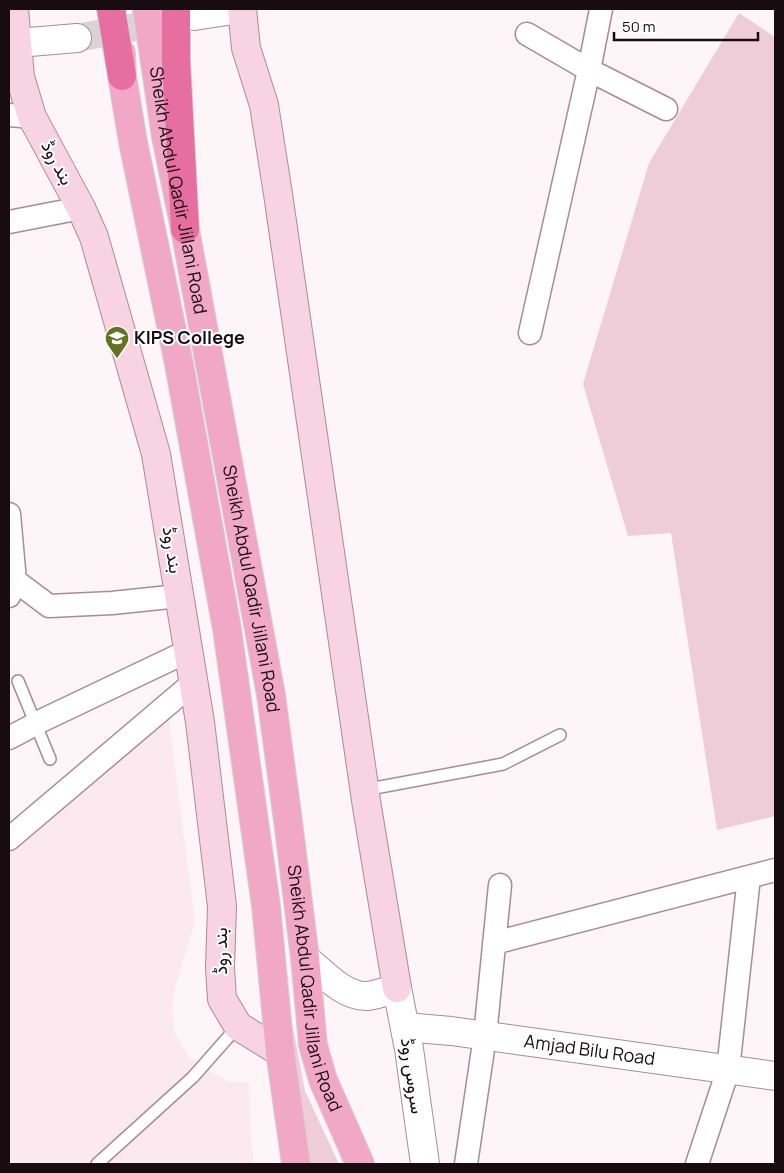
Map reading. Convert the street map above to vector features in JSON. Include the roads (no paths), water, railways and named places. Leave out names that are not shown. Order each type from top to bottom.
[{"type":"highway","points":[[111,9],[122,76]]},
{"type":"highway","points":[[185,12],[176,59],[185,229]]},
{"type":"main road","name":"بند روڈ","points":[[14,9],[20,77],[20,116],[80,208],[94,237],[156,454],[200,722],[222,906],[220,968],[222,999],[238,1026],[280,1052]]},
{"type":"main road","name":"Sheikh Abdul Qadir Jillani Road","points":[[119,9],[122,76],[133,142],[179,364],[227,629],[266,906],[280,1052],[296,1164]]},
{"type":"main road","name":"Sheikh Abdul Qadir Jillani Road","points":[[147,9],[158,92],[271,695],[305,958],[313,1045],[323,1080],[360,1164]]},
{"type":"main road","points":[[241,9],[246,48],[264,105],[276,176],[364,790],[397,988]]},
{"type":"street","points":[[185,12],[241,9]]},
{"type":"street","points":[[530,332],[601,9]]},
{"type":"street","points":[[527,34],[589,70],[666,108]]},
{"type":"street","points":[[18,43],[77,38]]},
{"type":"street","points":[[9,222],[80,208]]},
{"type":"street","points":[[9,514],[11,584],[49,606],[112,604],[179,596]]},
{"type":"street","points":[[9,738],[188,651]]},
{"type":"street","points":[[9,839],[193,683]]},
{"type":"street","points":[[494,943],[775,870]]},
{"type":"street","points":[[697,1164],[728,1070],[749,877]]},
{"type":"street","points":[[466,1164],[485,1036],[500,885]]},
{"type":"street","points":[[305,958],[340,986],[355,995],[368,996],[397,988]]},
{"type":"street","name":"سروس روڈ","points":[[397,988],[405,1027],[425,1164]]},
{"type":"street","name":"Amjad Bilu Road","points":[[405,1027],[485,1036],[775,1076]]},
{"type":"lane","points":[[18,680],[50,758]]},
{"type":"lane","points":[[364,790],[503,764],[560,735]]},
{"type":"lane","points":[[97,1164],[193,1077],[238,1026]]},
{"type":"tunnel","points":[[77,38],[172,20]]},
{"type":"place","name":"KIPS College","points":[[117,359]]}]
